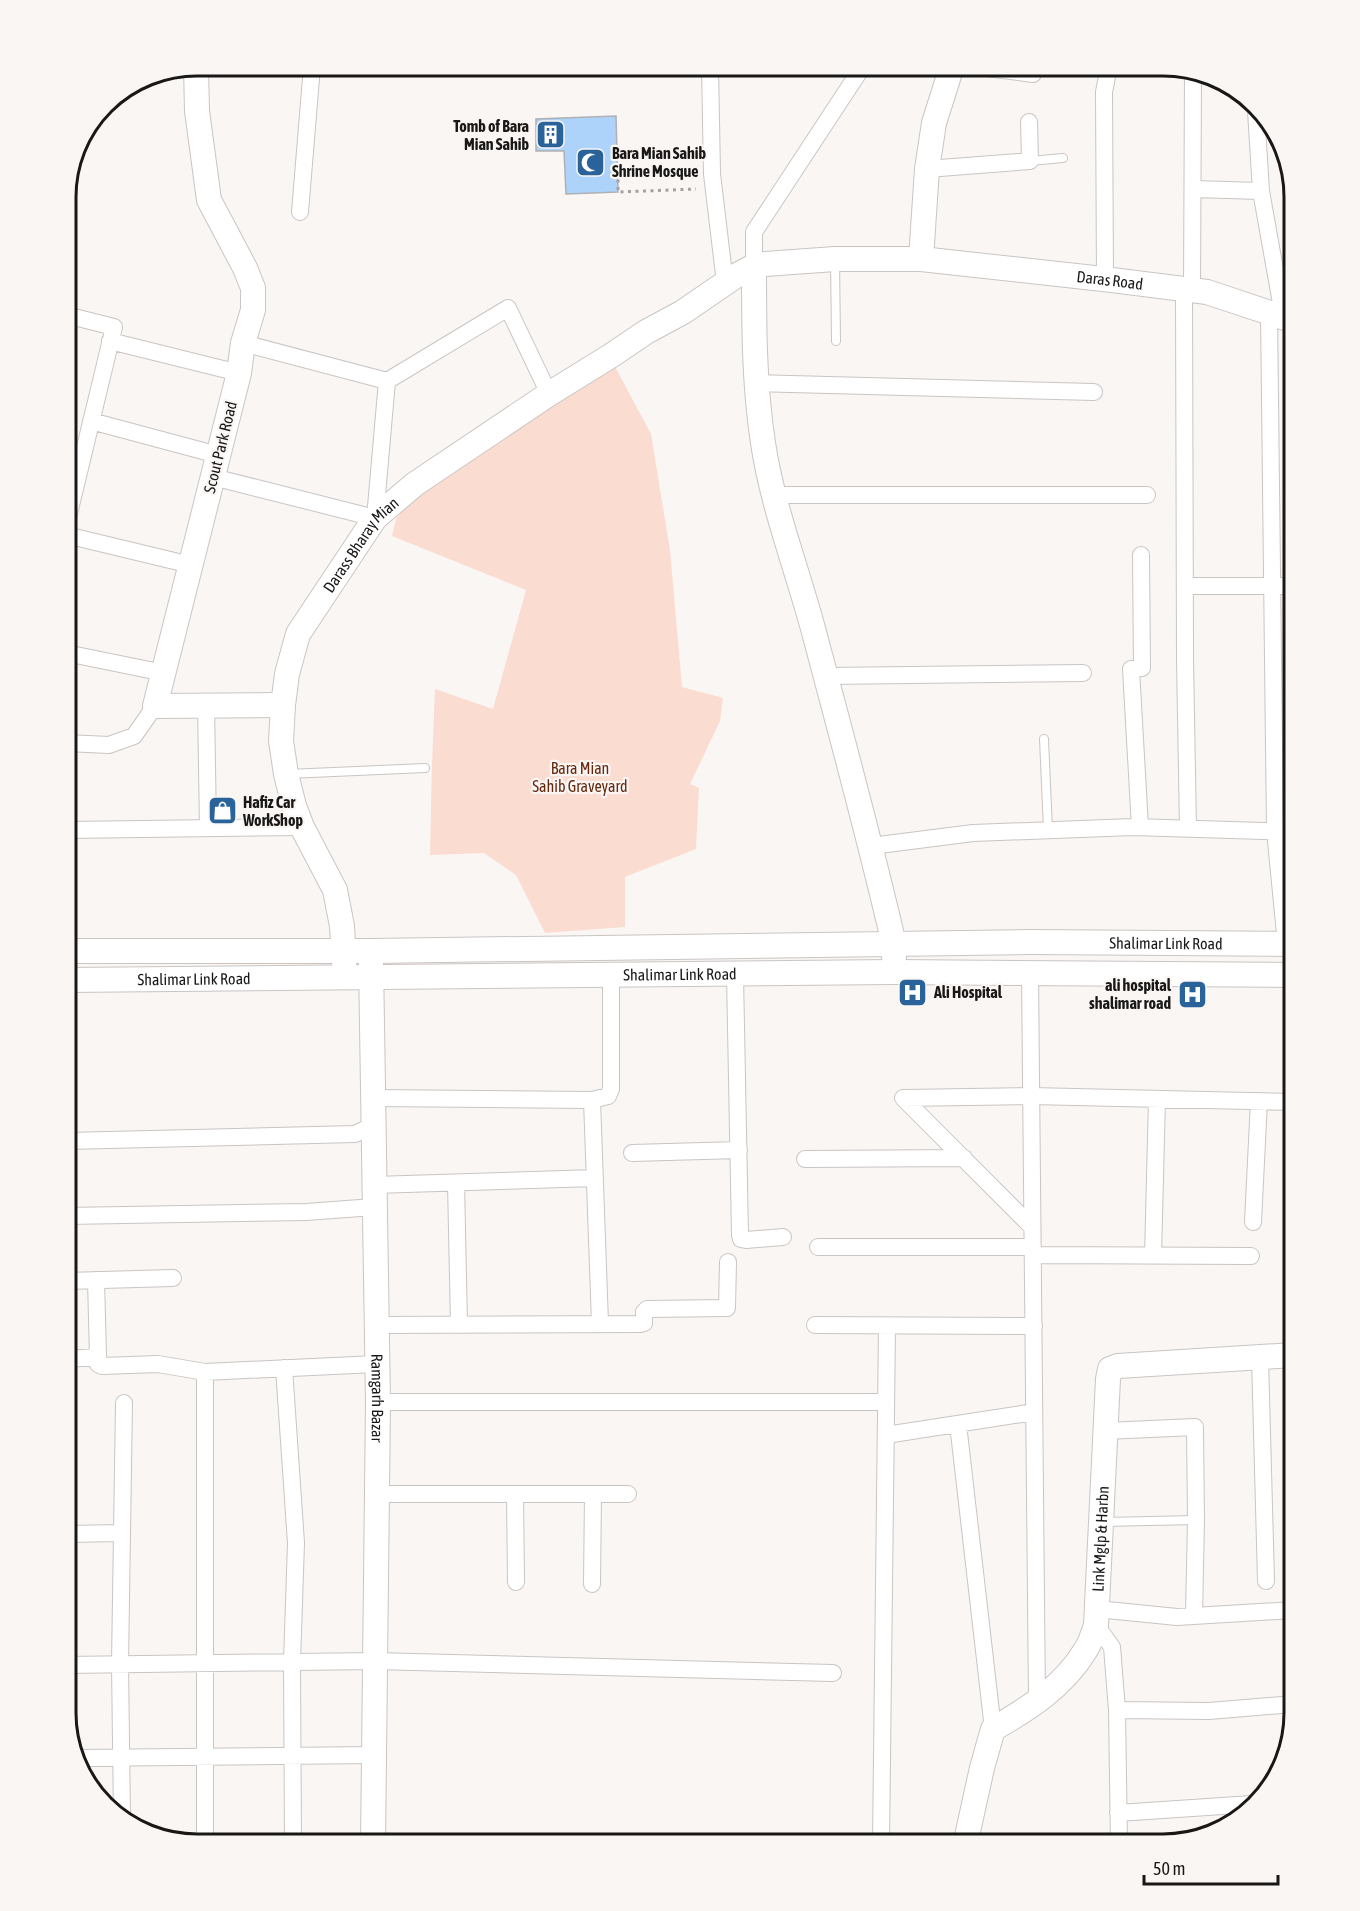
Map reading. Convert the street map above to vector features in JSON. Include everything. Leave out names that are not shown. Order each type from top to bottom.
[{"type":"street","name":"Scout Park Road","points":[[155,706],[253,310],[253,288],[245,268],[209,200],[197,111],[196,77]]},
{"type":"street","points":[[300,212],[311,77]]},
{"type":"street","points":[[710,77],[712,181],[739,275],[763,444],[773,495],[871,846],[894,944],[894,972]]},
{"type":"street","points":[[739,275],[754,231],[856,77]]},
{"type":"street","points":[[921,259],[927,169],[934,123],[949,77]]},
{"type":"street","points":[[1105,279],[1104,92],[1107,77]]},
{"type":"street","points":[[1188,829],[1185,586],[1193,81]]},
{"type":"street","points":[[1257,121],[1261,191],[1284,318],[1272,585],[1275,831],[1284,899]]},
{"type":"street","points":[[927,169],[1030,161],[1029,122]]},
{"type":"street","points":[[1193,189],[1261,191]]},
{"type":"street","name":"Daras Road","points":[[739,275],[835,260],[921,259],[1207,292],[1284,318]]},
{"type":"street","name":"Darass Bharay Mian","points":[[345,977],[342,927],[335,890],[302,827],[294,806],[281,741],[287,674],[298,634],[375,518],[415,484],[549,394],[739,275]]},
{"type":"street","points":[[243,344],[387,381],[508,308],[549,394]]},
{"type":"street","points":[[77,318],[114,327],[77,481]]},
{"type":"street","points":[[110,341],[239,373]]},
{"type":"street","points":[[91,422],[215,466],[375,518],[387,381]]},
{"type":"street","points":[[755,383],[1094,392]]},
{"type":"street","points":[[773,495],[1147,495]]},
{"type":"street","points":[[77,538],[191,565]]},
{"type":"street","points":[[1140,827],[1131,669],[1142,668],[1141,555]]},
{"type":"street","points":[[1185,586],[1284,586]]},
{"type":"street","points":[[77,655],[164,673]]},
{"type":"street","points":[[825,676],[1083,673]]},
{"type":"street","points":[[206,704],[208,828]]},
{"type":"street","points":[[77,743],[109,745],[134,736],[155,706],[283,705]]},
{"type":"street","points":[[77,830],[302,827]]},
{"type":"street","points":[[871,846],[973,832],[1140,827],[1284,831]]},
{"type":"street","name":"Shalimar Link Road","points":[[77,951],[371,951],[1030,942],[1284,944]]},
{"type":"street","name":"Ramgarh Bazar","points":[[371,951],[375,1325],[378,1402],[373,1834]]},
{"type":"street","name":"Shalimar Link Road","points":[[76,980],[894,972],[1284,975]]},
{"type":"street","points":[[1030,972],[1037,1703]]},
{"type":"street","points":[[374,1098],[592,1100],[608,1096],[611,1089],[611,974]]},
{"type":"street","points":[[735,975],[741,1239],[783,1238]]},
{"type":"street","points":[[1032,1227],[903,1098],[1031,1096],[1284,1102]]},
{"type":"street","points":[[1153,1256],[1157,1099]]},
{"type":"street","points":[[592,1100],[600,1323]]},
{"type":"street","points":[[1252,1222],[1259,1101]]},
{"type":"street","points":[[76,1141],[355,1134],[374,1125]]},
{"type":"street","points":[[632,1153],[739,1150]]},
{"type":"street","points":[[805,1159],[963,1158]]},
{"type":"street","points":[[76,1216],[306,1212],[374,1196],[456,1183],[595,1178]]},
{"type":"street","points":[[456,1183],[459,1325]]},
{"type":"street","points":[[818,1247],[1153,1256],[1251,1256]]},
{"type":"street","points":[[375,1325],[644,1323],[644,1312],[647,1309],[727,1308],[728,1262]]},
{"type":"street","points":[[76,1281],[173,1278]]},
{"type":"street","points":[[96,1280],[98,1364],[102,1366],[158,1364],[205,1372],[376,1364]]},
{"type":"street","points":[[815,1325],[1034,1326]]},
{"type":"street","points":[[881,1834],[887,1326]]},
{"type":"street","name":"Link Mglp & Harbn","points":[[993,1730],[1037,1703],[1061,1680],[1085,1651],[1097,1617],[1107,1379],[1110,1369],[1118,1366],[1284,1356]]},
{"type":"street","points":[[76,1358],[98,1357]]},
{"type":"street","points":[[1260,1358],[1266,1581]]},
{"type":"street","points":[[284,1368],[296,1543],[292,1662],[293,1834]]},
{"type":"street","points":[[205,1372],[205,1834]]},
{"type":"street","points":[[378,1402],[886,1402]]},
{"type":"street","points":[[122,1808],[120,1664],[124,1403]]},
{"type":"street","points":[[886,1435],[1034,1412]]},
{"type":"street","points":[[958,1424],[993,1730],[982,1767],[968,1834]]},
{"type":"street","points":[[1106,1431],[1195,1427],[1194,1616]]},
{"type":"street","points":[[377,1494],[628,1494]]},
{"type":"street","points":[[515,1494],[516,1582]]},
{"type":"street","points":[[592,1584],[593,1494]]},
{"type":"street","points":[[76,1534],[122,1533]]},
{"type":"street","points":[[1119,1834],[1117,1710],[1112,1647],[1097,1617],[1177,1617],[1284,1611]]},
{"type":"street","points":[[76,1665],[375,1661],[833,1672]]},
{"type":"street","points":[[1117,1710],[1209,1711],[1284,1705]]},
{"type":"street","points":[[85,1758],[374,1755]]},
{"type":"street","points":[[1118,1813],[1242,1805]]},
{"type":"lane","points":[[1030,161],[1063,158]]},
{"type":"lane","points":[[835,260],[836,341]]},
{"type":"lane","points":[[1044,739],[1048,830]]},
{"type":"lane","points":[[286,774],[425,768]]},
{"type":"lane","points":[[1101,1522],[1196,1520]]},
{"type":"path","points":[[618,174],[712,181],[618,192],[618,174]]},
{"type":"green space","name":"Bara Mian Sahib Graveyard","points":[[612,361],[651,434],[670,550],[682,687],[723,698],[720,721],[690,784],[699,788],[696,849],[625,877],[625,927],[545,933],[516,875],[484,853],[430,855],[435,689],[493,709],[526,590],[392,536],[396,519],[413,497]]},
{"type":"building","name":"Bara Mian Sahib Shrine Mosque","points":[[616,116],[618,192],[566,194],[564,151],[536,151],[536,119]]},
{"type":"place","name":"Tomb of Bara Mian Sahib","points":[[550,135]]},
{"type":"place","name":"Bara Mian Sahib Shrine Mosque","points":[[591,162]]},
{"type":"place","name":"Hafiz Car WorkShop","points":[[222,811]]},
{"type":"place","name":"Ali Hospital","points":[[913,992]]},
{"type":"place","name":"ali hospital shalimar road","points":[[1192,994]]}]
